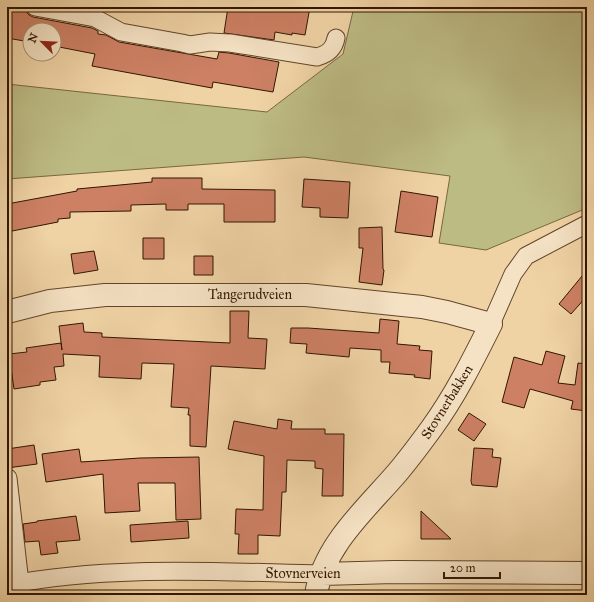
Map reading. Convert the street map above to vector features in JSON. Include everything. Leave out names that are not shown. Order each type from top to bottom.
[{"type":"street","points":[[35,7],[95,18],[121,32],[190,45],[220,42],[317,57],[324,55],[331,50],[334,46],[336,38]]},
{"type":"street","name":"Stovnerbakken","points":[[316,595],[322,574],[338,544],[350,526],[398,472],[432,429],[460,384],[491,324],[513,274],[526,256],[587,224]]},
{"type":"street","name":"Tangerudveien","points":[[7,312],[50,301],[105,295],[306,295],[422,307],[491,324]]},
{"type":"street","name":"Stovnerveien","points":[[8,478],[13,584],[73,576],[211,571],[322,574],[394,572],[587,573]]},
{"type":"shaded area","points":[[354,7],[587,7],[587,208],[486,250],[439,243],[450,176],[304,157],[7,179],[7,84],[267,112],[343,54]]},
{"type":"building","points":[[228,7],[310,7],[305,35],[292,33],[292,35],[275,32],[274,40],[224,33]]},
{"type":"building","points":[[7,8],[26,11],[33,17],[60,22],[22,22],[22,41],[7,38]]},
{"type":"building","points":[[62,22],[92,28],[98,31],[98,34],[106,35],[119,42],[217,59],[219,52],[279,62],[273,92],[213,82],[212,88],[92,66],[95,54],[62,48]]},
{"type":"building","points":[[152,178],[202,178],[202,189],[275,190],[275,222],[224,222],[224,204],[188,204],[188,210],[166,210],[166,204],[131,205],[131,211],[70,212],[70,218],[58,219],[58,222],[7,232],[7,204],[77,191],[77,189],[152,182]]},
{"type":"building","points":[[304,179],[350,182],[348,218],[320,217],[320,208],[302,207]]},
{"type":"building","points":[[401,191],[438,197],[432,237],[395,232]]},
{"type":"building","points":[[382,227],[384,270],[382,285],[359,282],[363,248],[359,248],[359,228]]},
{"type":"building","points":[[143,238],[164,238],[164,259],[143,259]]},
{"type":"building","points":[[94,251],[98,270],[74,274],[71,254]]},
{"type":"building","points":[[194,256],[213,256],[213,275],[194,275]]},
{"type":"building","points":[[587,270],[587,296],[571,314],[559,304]]},
{"type":"building","points":[[230,311],[249,311],[248,338],[267,339],[265,369],[211,366],[206,447],[190,446],[189,408],[171,407],[174,364],[142,363],[141,379],[99,377],[100,356],[63,354],[64,366],[54,367],[56,380],[40,382],[40,385],[14,389],[9,354],[27,352],[26,348],[61,343],[62,350],[59,326],[83,323],[84,332],[102,333],[102,337],[230,343]]},
{"type":"building","points":[[380,319],[399,321],[397,344],[420,346],[419,350],[432,351],[430,379],[414,377],[415,375],[389,373],[390,362],[381,362],[381,350],[350,348],[349,357],[306,353],[307,344],[290,343],[291,328],[379,333]]},
{"type":"building","points":[[546,351],[565,356],[558,383],[575,385],[578,363],[587,364],[587,411],[571,409],[573,401],[530,389],[524,408],[502,402],[514,357],[542,365]]},
{"type":"building","points":[[469,413],[486,424],[474,441],[458,430]]},
{"type":"building","points":[[278,419],[292,421],[291,429],[325,429],[325,434],[344,434],[343,496],[322,496],[323,469],[315,468],[315,461],[287,460],[286,492],[282,492],[280,536],[258,535],[258,554],[238,554],[239,534],[235,534],[236,509],[263,510],[264,456],[228,449],[234,421],[277,429]]},
{"type":"building","points":[[34,445],[37,464],[7,468],[7,449]]},
{"type":"building","points":[[474,448],[493,449],[492,457],[501,458],[497,487],[472,485],[471,481]]},
{"type":"building","points":[[79,449],[81,462],[140,458],[199,457],[201,519],[176,520],[175,483],[138,483],[140,511],[105,513],[103,474],[46,482],[42,454]]},
{"type":"building","points":[[421,511],[451,539],[421,539]]},
{"type":"building","points":[[76,516],[80,540],[56,542],[58,553],[41,555],[39,541],[25,542],[23,524]]},
{"type":"building","points":[[188,521],[189,538],[131,542],[130,525]]}]
